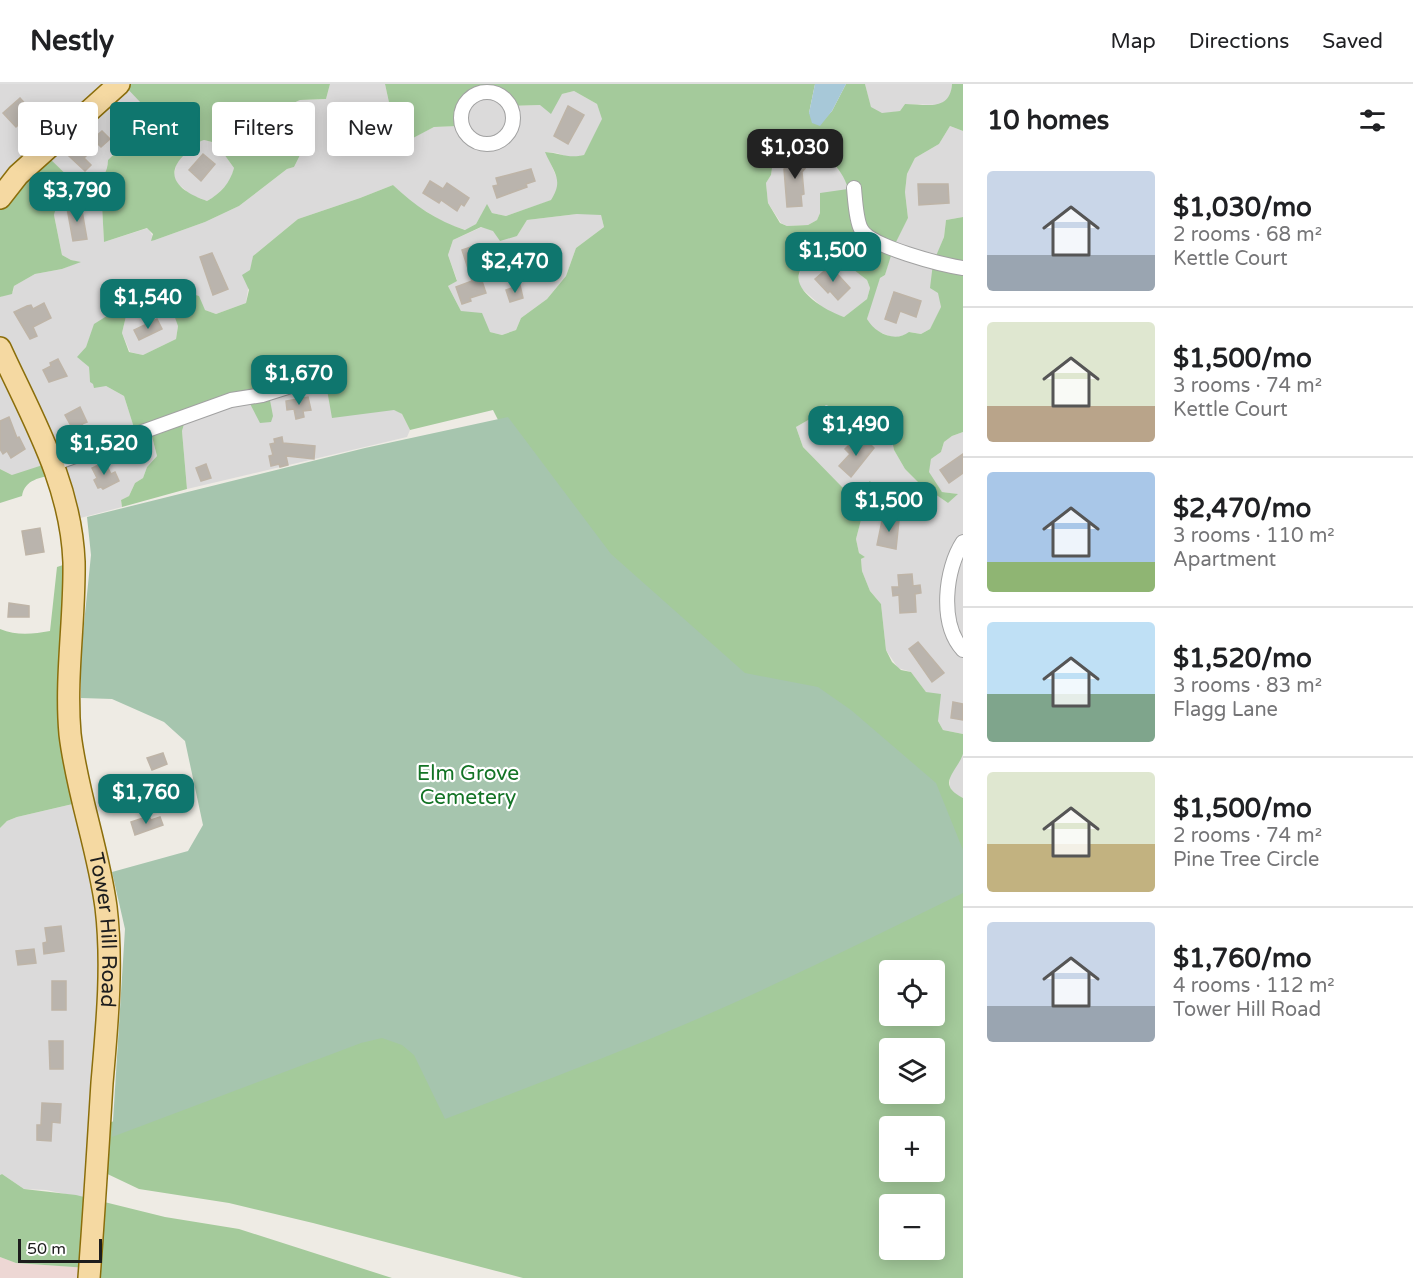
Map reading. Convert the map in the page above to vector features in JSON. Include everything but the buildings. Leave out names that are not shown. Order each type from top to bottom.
[{"type":"main road","points":[[0,198],[18,175],[119,84]]},
{"type":"main road","name":"Tower Hill Road","points":[[0,348],[46,443],[66,504],[74,561],[69,675],[70,733],[106,907],[109,958],[106,1036],[89,1278]]},
{"type":"street","points":[[854,188],[861,229],[871,239],[941,265],[963,268]]},
{"type":"street","points":[[53,464],[231,400],[262,395],[335,372]]},
{"type":"street","points":[[963,542],[956,552],[949,574],[948,599],[950,625],[963,650]]},
{"type":"shaded area","points":[[0,84],[123,84],[145,102],[110,102],[110,156],[112,156],[108,160],[108,169],[97,185],[90,189],[79,187],[47,156],[98,156],[98,102],[18,102],[18,156],[39,156],[0,197]]},
{"type":"shaded area","points":[[330,84],[385,84],[389,102],[327,102],[327,156],[414,156],[414,137],[434,127],[459,126],[460,114],[480,86],[504,106],[541,105],[562,94],[574,91],[597,104],[603,120],[584,155],[570,158],[546,152],[559,188],[552,200],[506,216],[492,213],[487,205],[476,224],[466,230],[447,224],[412,203],[393,185],[298,219],[253,256],[246,303],[216,314],[205,310],[178,326],[176,339],[143,355],[130,352],[122,333],[126,316],[95,324],[86,347],[78,357],[89,367],[90,382],[106,386],[124,396],[135,431],[150,429],[157,456],[147,467],[143,478],[135,483],[129,496],[121,500],[122,507],[69,521],[56,474],[12,475],[0,469],[0,297],[13,292],[14,286],[35,274],[62,269],[79,262],[62,255],[54,215],[58,200],[67,195],[80,193],[97,196],[102,205],[104,242],[148,228],[155,240],[205,222],[239,206],[287,169],[294,167],[300,156],[315,156],[315,102],[296,102],[326,99]]},
{"type":"shaded area","points":[[865,84],[952,84],[948,100],[939,105],[905,104],[900,111],[882,114],[871,108]]},
{"type":"shaded area","points":[[950,126],[963,131],[963,217],[946,220],[944,237],[936,257],[941,308],[930,329],[921,334],[910,332],[894,338],[872,329],[867,319],[873,295],[880,278],[885,275],[893,246],[908,218],[905,192],[907,174],[915,158],[939,144]]},
{"type":"shaded area","points":[[800,136],[823,154],[845,177],[848,190],[820,213],[817,220],[808,225],[787,226],[781,223],[768,203],[766,183],[771,175],[773,161]]},
{"type":"shaded area","points":[[200,141],[212,142],[212,156],[225,156],[234,168],[231,181],[207,201],[191,195],[176,182],[174,175],[177,161],[182,156],[200,156]]},
{"type":"shaded area","points":[[577,214],[601,214],[604,227],[576,248],[566,276],[547,299],[521,318],[516,330],[502,335],[490,332],[461,311],[448,286],[457,280],[448,255],[453,240],[482,227],[517,236],[527,220]]},
{"type":"shaded area","points":[[828,248],[840,251],[852,264],[854,270],[867,280],[870,288],[867,299],[844,317],[828,312],[800,287],[798,280],[801,268]]},
{"type":"shaded area","points":[[326,384],[327,387],[384,410],[395,410],[402,414],[410,430],[407,437],[187,489],[182,431],[187,414],[269,395],[291,386],[310,389]]},
{"type":"shaded area","points":[[826,405],[865,421],[879,424],[891,435],[894,450],[905,469],[919,483],[948,503],[957,494],[942,492],[928,472],[931,459],[941,452],[944,442],[963,432],[963,734],[943,730],[938,721],[931,694],[926,692],[911,672],[898,668],[886,650],[881,604],[870,591],[862,571],[861,559],[865,557],[859,553],[856,539],[861,520],[869,517],[873,506],[882,499],[877,494],[861,489],[851,492],[845,490],[803,447],[796,427],[810,419]]},
{"type":"shaded area","points":[[963,754],[963,798],[953,793],[950,787],[950,776]]},
{"type":"shaded area","points":[[73,804],[92,875],[102,936],[85,1198],[46,1190],[24,1189],[2,1174],[0,1175],[0,828],[7,821],[17,817]]},
{"type":"shaded area","points":[[0,1257],[16,1263],[89,1268],[89,1278],[0,1278]]},
{"type":"green space","points":[[123,84],[330,84],[326,99],[296,102],[212,102],[212,142],[204,140],[200,142],[200,102],[140,102]]},
{"type":"green space","points":[[385,84],[815,84],[809,113],[820,124],[832,111],[846,84],[865,84],[871,107],[882,113],[900,111],[905,104],[942,103],[947,99],[952,84],[963,84],[963,131],[950,126],[939,144],[915,158],[907,174],[905,192],[908,218],[894,246],[885,275],[880,278],[867,319],[880,332],[898,337],[909,332],[921,334],[930,329],[941,307],[938,293],[930,288],[933,263],[944,237],[946,220],[963,217],[963,432],[944,442],[941,452],[931,459],[929,472],[942,492],[958,494],[948,503],[919,483],[905,469],[894,450],[891,435],[879,424],[865,421],[826,405],[810,419],[796,427],[803,447],[845,490],[856,491],[870,481],[882,499],[873,506],[869,517],[861,520],[856,539],[859,553],[865,557],[861,559],[862,571],[870,591],[881,604],[886,650],[892,662],[901,670],[911,672],[926,692],[941,694],[938,721],[943,730],[963,734],[963,754],[949,783],[950,788],[963,798],[963,1278],[523,1278],[229,1203],[139,1189],[99,1170],[99,1125],[119,1120],[711,703],[554,530],[493,410],[410,430],[402,414],[394,410],[332,418],[326,384],[310,390],[291,386],[269,395],[273,416],[271,422],[260,423],[246,396],[187,414],[182,431],[187,489],[122,507],[121,500],[129,496],[135,483],[143,478],[147,467],[157,456],[150,429],[135,431],[124,396],[106,386],[94,388],[90,382],[89,367],[77,357],[86,347],[94,324],[118,309],[126,316],[122,333],[129,352],[143,355],[176,339],[178,326],[173,312],[186,292],[199,296],[205,310],[216,314],[246,303],[249,290],[242,275],[250,270],[253,256],[298,219],[393,185],[426,212],[465,230],[476,224],[487,204],[492,213],[506,216],[551,200],[557,182],[545,152],[569,156],[584,155],[602,119],[597,104],[574,91],[562,94],[551,114],[540,105],[504,106],[480,86],[460,114],[459,126],[434,127],[414,138],[414,102],[389,102]],"holes":[[[800,136],[835,166],[848,189],[820,193],[820,213],[817,220],[808,225],[787,226],[780,223],[768,203],[766,183],[771,175],[773,161]],[[577,214],[601,215],[604,227],[576,248],[566,276],[547,299],[521,318],[516,330],[502,335],[490,332],[482,313],[461,311],[448,286],[457,281],[448,255],[453,240],[481,227],[493,231],[500,241],[517,236],[527,220]],[[828,248],[840,251],[852,264],[854,270],[867,280],[870,288],[867,299],[844,317],[812,299],[800,285],[798,277],[806,263]]]},
{"type":"green space","points":[[39,156],[47,156],[78,186],[90,189],[103,177],[108,160],[112,156],[183,156],[175,170],[178,184],[190,194],[207,201],[217,195],[230,178],[234,168],[225,156],[300,156],[294,167],[287,169],[239,206],[205,222],[151,241],[153,234],[147,228],[104,242],[102,205],[97,196],[72,194],[58,200],[54,215],[62,255],[81,262],[62,269],[35,274],[14,286],[12,294],[0,297],[0,197]]},
{"type":"green space","name":"Elm Grove Cemetery","points":[[508,417],[611,554],[745,673],[818,687],[851,710],[936,783],[963,850],[963,893],[695,1020],[445,1119],[414,1055],[402,1045],[382,1038],[361,1043],[112,1137],[125,929],[112,872],[188,851],[203,825],[185,741],[164,722],[112,699],[81,698],[81,653],[91,555],[87,517],[365,448]]},
{"type":"green space","points":[[52,462],[56,474],[34,480],[26,486],[22,496],[0,503],[0,469],[12,475]]},
{"type":"green space","points":[[72,562],[77,803],[17,817],[7,821],[0,828],[0,629],[25,634],[50,631],[57,567]]},
{"type":"green space","points":[[2,1174],[24,1189],[76,1195],[165,1217],[239,1229],[392,1278],[89,1278],[88,1268],[16,1263],[0,1257],[0,1175]]},
{"type":"water","points":[[815,84],[846,84],[832,111],[820,126],[812,123],[809,113]]}]
